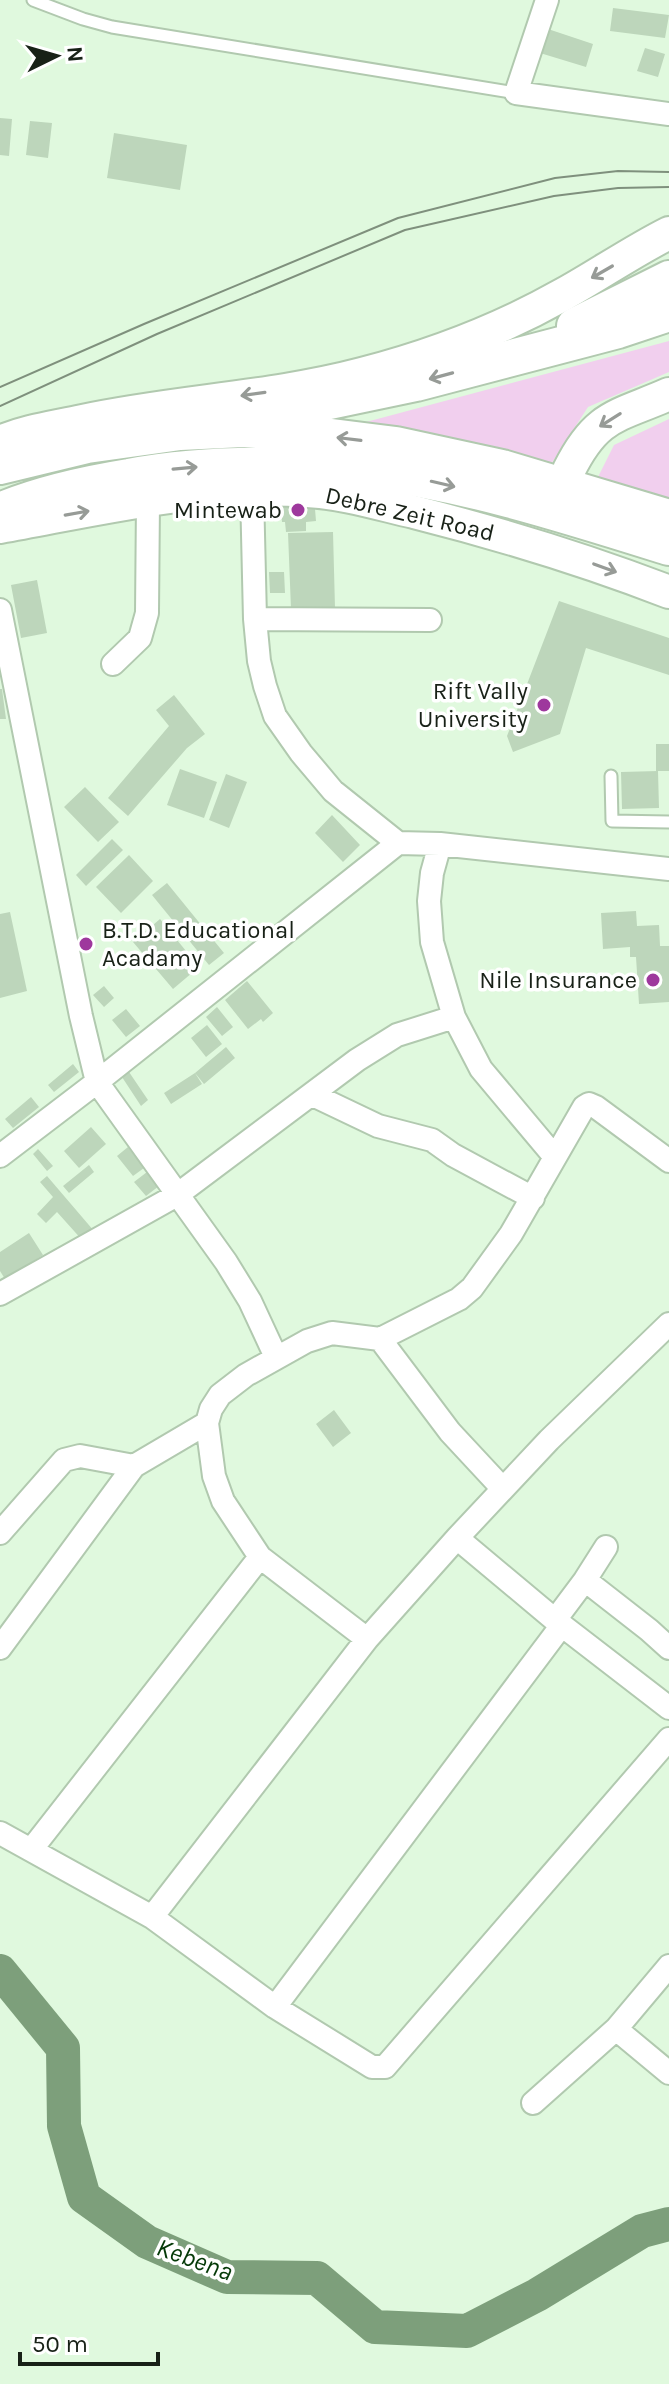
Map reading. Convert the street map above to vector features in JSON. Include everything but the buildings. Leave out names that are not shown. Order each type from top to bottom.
[{"type":"main road","points":[[0,442],[121,413],[280,390],[362,374],[433,353],[562,295],[669,233]]},
{"type":"main road","points":[[516,355],[669,279]]},
{"type":"main road","points":[[242,429],[287,410],[416,383],[618,330],[669,313]]},
{"type":"main road","points":[[569,470],[582,444],[600,425],[618,414],[669,394]]},
{"type":"main road","points":[[0,466],[87,445],[180,432],[242,429],[300,433],[396,445],[502,468],[669,518]]},
{"type":"main road","points":[[0,511],[54,493],[178,468],[245,465],[356,469],[414,478],[508,499],[669,547]]},
{"type":"main road","name":"Debre Zeit Road","points":[[0,527],[209,493],[305,490],[344,495],[550,539],[669,592]]},
{"type":"street","points":[[547,0],[516,93],[669,114]]},
{"type":"street","points":[[252,491],[259,661],[275,716],[333,791],[398,843],[440,844],[669,869]]},
{"type":"street","points":[[113,664],[140,638],[147,613],[148,501]]},
{"type":"street","points":[[0,610],[97,1082],[234,1275],[276,1357]]},
{"type":"street","points":[[255,619],[430,620]]},
{"type":"street","points":[[0,1156],[398,843]]},
{"type":"street","points":[[440,844],[429,901],[432,942],[454,1017],[481,1069],[554,1156]]},
{"type":"street","points":[[0,1294],[177,1195],[357,1060],[397,1035],[454,1017]]},
{"type":"street","points":[[313,1095],[378,1126],[432,1140],[453,1155],[533,1198]]},
{"type":"street","points":[[367,1639],[260,1557],[223,1501],[214,1476],[207,1423],[211,1409],[220,1395],[246,1375],[307,1341],[332,1333],[380,1339],[459,1299],[472,1288],[511,1234],[554,1156],[584,1107],[589,1104],[669,1161]]},
{"type":"street","points":[[152,1917],[367,1639],[549,1440],[669,1324]]},
{"type":"street","points":[[380,1339],[450,1432],[503,1489]]},
{"type":"street","points":[[0,1648],[134,1466],[207,1423]]},
{"type":"street","points":[[0,1533],[64,1460],[80,1456],[134,1466]]},
{"type":"street","points":[[457,1538],[669,1708]]},
{"type":"street","points":[[275,2007],[558,1622],[606,1547]]},
{"type":"street","points":[[31,1850],[260,1557]]},
{"type":"street","points":[[585,1580],[669,1648]]},
{"type":"street","points":[[0,1833],[152,1917],[275,2007],[372,2067],[385,2067],[669,1739]]},
{"type":"street","points":[[533,2103],[616,2029],[669,1966]]},
{"type":"street","points":[[616,2029],[669,2073]]},
{"type":"lane","points":[[33,0],[112,27],[516,93]]},
{"type":"lane","points":[[611,776],[612,821],[669,822]]},
{"type":"shaded area","points":[[669,341],[669,372],[588,407],[546,472],[340,429]]},
{"type":"shaded area","points":[[669,419],[669,513],[592,489],[614,445]]},
{"type":"waterway","name":"Kebena","points":[[0,1971],[63,2048],[64,2126],[84,2197],[147,2242],[227,2277],[317,2278],[375,2327],[467,2331],[537,2295],[642,2231],[669,2224]]},
{"type":"tram line","points":[[0,387],[398,218],[555,178],[618,171],[669,172]]},
{"type":"tram line","points":[[0,406],[157,334],[405,230],[554,196],[618,188],[669,187]]},
{"type":"place","name":"Mintewab","points":[[298,510]]},
{"type":"place","name":"Rift Vally University","points":[[544,705]]},
{"type":"place","name":"B.T.D. Educational Acadamy","points":[[86,944]]},
{"type":"place","name":"Nile Insurance","points":[[653,980]]}]
